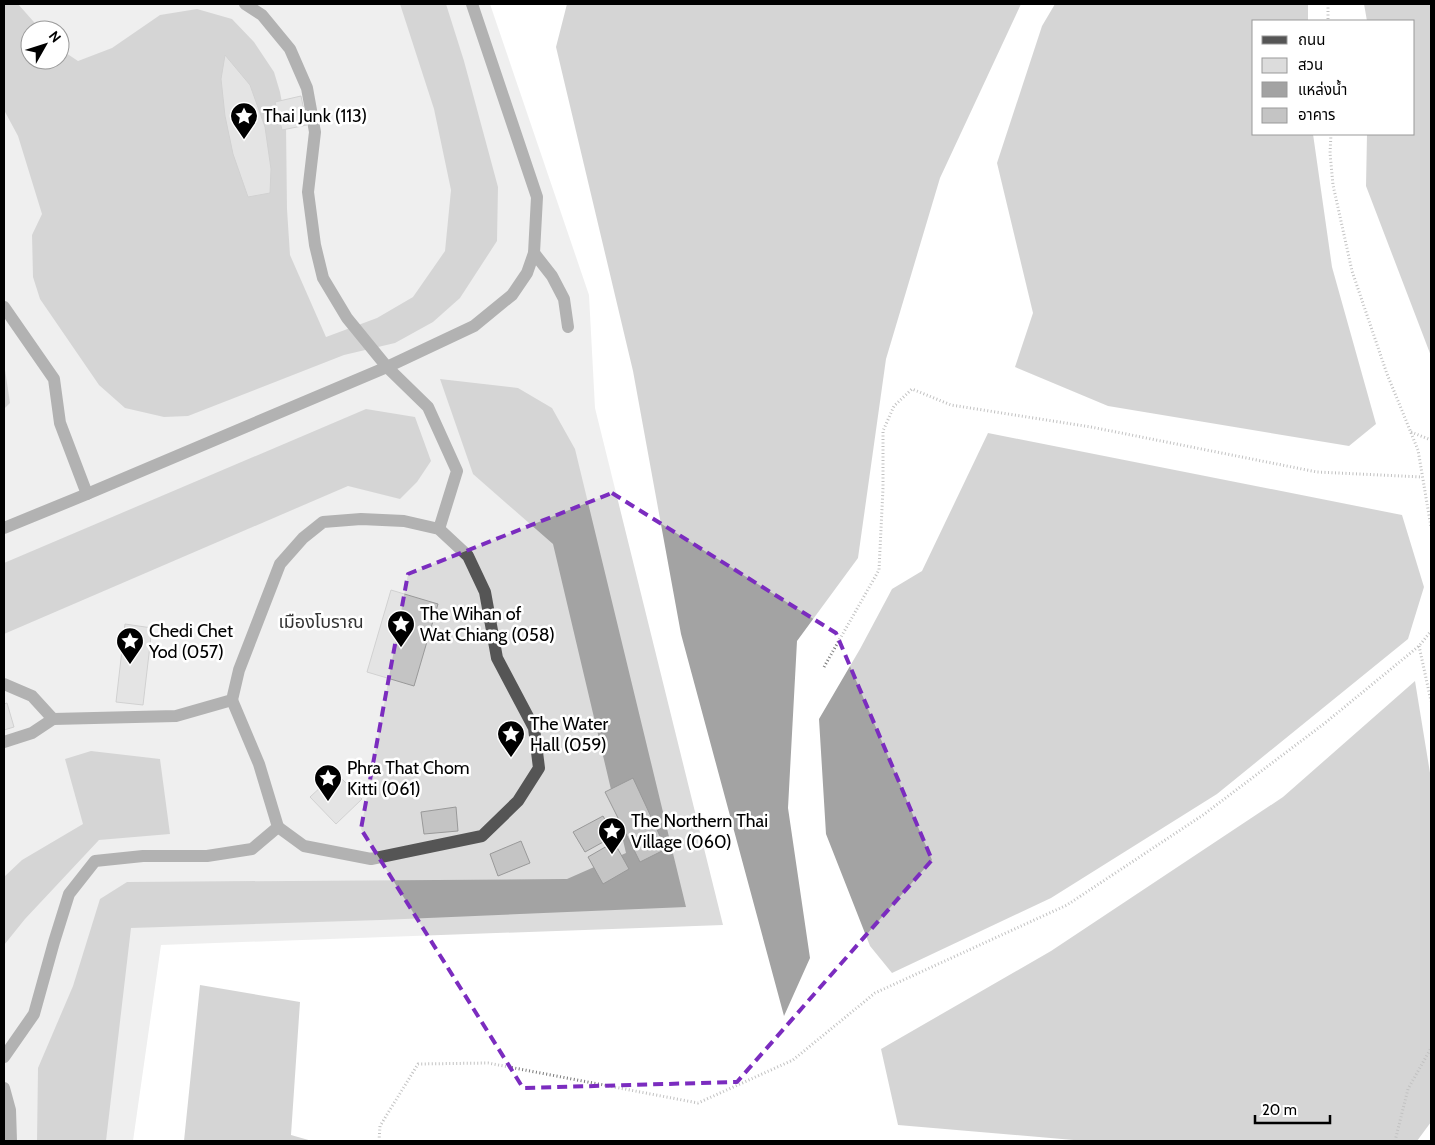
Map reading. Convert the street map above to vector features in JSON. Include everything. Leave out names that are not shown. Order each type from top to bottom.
[{"type":"lane","points":[[245,4],[262,15],[290,48],[306,88],[315,132],[308,192],[315,245],[323,278],[348,318],[387,368],[428,407],[457,471],[440,529]]},
{"type":"lane","points":[[4,528],[387,368],[474,326],[512,295],[527,273],[534,253],[537,197],[472,4]]},
{"type":"lane","points":[[534,253],[552,276],[564,299],[568,327]]},
{"type":"lane","points":[[4,306],[54,379],[60,423],[87,494]]},
{"type":"lane","points":[[351,520],[404,521],[440,529],[468,556],[486,592],[497,658],[534,728],[539,768],[518,801],[482,836],[371,859],[304,846],[278,827],[259,764],[232,700],[240,670],[280,564],[303,538],[323,522],[351,520]]},
{"type":"lane","points":[[4,684],[32,696],[53,719]]},
{"type":"lane","points":[[4,742],[32,733],[53,719],[176,716],[232,700]]},
{"type":"lane","points":[[4,1057],[34,1014],[69,894],[95,860],[143,856],[207,856],[252,849],[278,827]]},
{"type":"lane","points":[[4,1088],[10,1110],[11,1141]]},
{"type":"path","points":[[1328,4],[1328,20]]},
{"type":"path","points":[[1331,135],[1330,153],[1333,185],[1352,271],[1386,374],[1418,450],[1431,528]]},
{"type":"path","points":[[824,667],[878,570],[883,488],[883,431],[894,406],[912,389],[951,405],[1091,427],[1317,472],[1422,477]]},
{"type":"path","points":[[1411,432],[1431,440]]},
{"type":"path","points":[[380,1141],[380,1126],[418,1064],[488,1063],[698,1103],[793,1060],[875,993],[1067,905],[1203,815],[1325,723],[1419,646],[1431,631]]},
{"type":"path","points":[[1419,646],[1431,701]]},
{"type":"path","points":[[1396,1141],[1408,1089],[1431,1048]]},
{"type":"highlighted area","points":[[612,493],[836,633],[932,860],[737,1082],[523,1088],[361,829],[408,574]]},
{"type":"green space","name":"เมืองโบราณ","points":[[4,4],[490,4],[589,295],[595,408],[723,925],[161,945],[133,1141],[4,1141]]},
{"type":"water","points":[[4,4],[18,4],[32,20],[20,20],[20,70],[70,70],[70,56],[78,61],[112,48],[160,15],[197,9],[232,19],[254,42],[274,72],[280,92],[286,124],[287,209],[290,255],[326,337],[377,318],[413,297],[445,251],[451,190],[434,109],[400,4],[446,4],[464,61],[498,187],[497,241],[460,298],[433,322],[395,343],[344,355],[188,416],[164,417],[125,408],[99,385],[40,299],[33,277],[32,235],[42,214],[18,136],[4,110]]},
{"type":"water","points":[[567,4],[1021,4],[940,178],[886,359],[858,558],[797,641],[788,808],[810,958],[784,1016],[681,634],[633,371],[556,47]]},
{"type":"water","points":[[1055,4],[1308,4],[1308,20],[1252,20],[1252,135],[1313,135],[1332,267],[1376,424],[1349,446],[1108,406],[1015,367],[1033,313],[997,163],[1042,26]]},
{"type":"water","points":[[1364,4],[1431,4],[1431,356],[1366,186],[1367,135],[1415,135],[1415,20],[1367,20]]},
{"type":"water","points":[[4,363],[10,403],[4,409]]},
{"type":"water","points":[[440,379],[518,388],[552,408],[575,449],[686,907],[131,928],[106,1141],[37,1141],[38,1068],[73,986],[100,899],[127,882],[567,879],[626,853],[553,544],[473,474]]},
{"type":"water","points":[[366,409],[415,417],[431,461],[417,482],[400,499],[348,486],[4,634],[4,563]]},
{"type":"water","points":[[988,433],[1402,515],[1424,587],[1408,639],[1217,794],[1051,898],[892,973],[870,946],[826,834],[819,719],[892,589],[922,571]]},
{"type":"water","points":[[1415,681],[1431,779],[1431,1122],[1417,1141],[1085,1141],[898,1125],[881,1049],[1051,951],[1283,797]]},
{"type":"water","points":[[91,751],[160,759],[170,834],[99,840],[25,919],[4,945],[4,877],[22,860],[83,824],[65,759]]},
{"type":"water","points":[[200,985],[300,1002],[291,1135],[312,1141],[184,1141]]},
{"type":"building","points":[[225,55],[250,85],[265,127],[271,169],[270,193],[248,197],[233,154],[225,116],[221,79]]},
{"type":"building","points":[[301,96],[307,125],[282,130],[275,102]]},
{"type":"building","points":[[391,590],[438,604],[414,686],[367,672]]},
{"type":"building","points":[[125,624],[152,628],[143,705],[116,702]]},
{"type":"building","points":[[7,703],[14,727],[4,730],[4,704]]},
{"type":"building","points":[[336,773],[362,799],[336,824],[310,797]]},
{"type":"building","points":[[633,778],[666,849],[640,862],[605,792]]},
{"type":"building","points":[[456,807],[458,831],[424,834],[421,812]]},
{"type":"building","points":[[603,816],[614,836],[585,852],[573,832]]},
{"type":"building","points":[[521,841],[530,863],[498,876],[490,854]]},
{"type":"building","points":[[614,842],[629,869],[603,884],[588,857]]},
{"type":"place","name":"Thai Junk (113)","points":[[244,140]]},
{"type":"place","name":"The Wihan of Wat Chiang (058)","points":[[401,648]]},
{"type":"place","name":"Chedi Chet Yod (057)","points":[[130,665]]},
{"type":"place","name":"The Water Hall (059)","points":[[511,758]]},
{"type":"place","name":"Phra That Chom Kitti (061)","points":[[328,802]]},
{"type":"place","name":"The Northern Thai Village (060)","points":[[612,855]]}]
